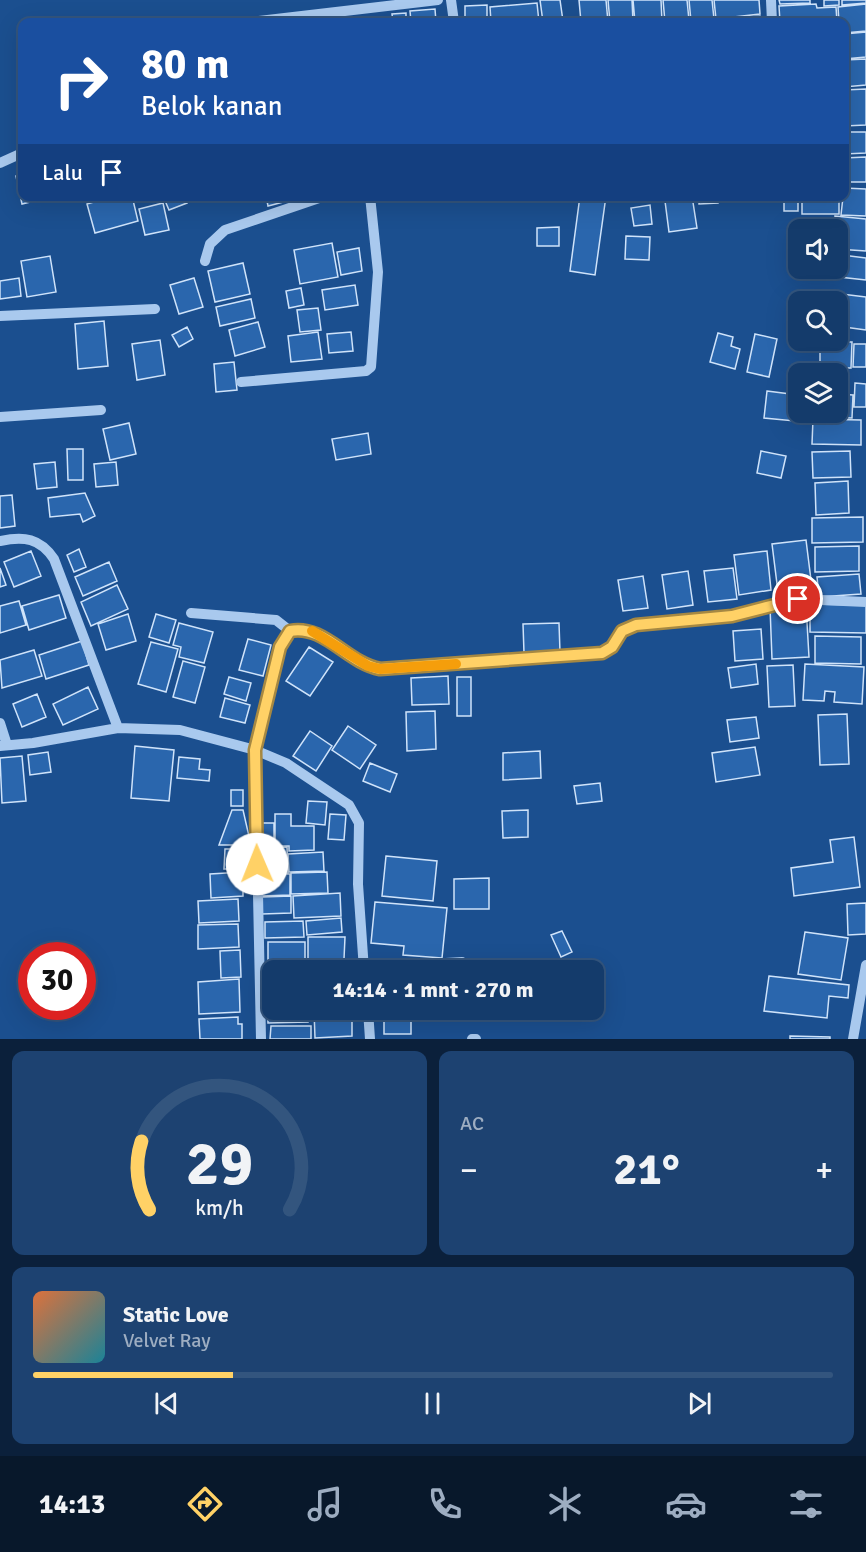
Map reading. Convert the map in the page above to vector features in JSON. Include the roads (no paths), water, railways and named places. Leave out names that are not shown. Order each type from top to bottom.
[{"type":"street","points":[[286,18],[438,0]]},
{"type":"street","points":[[451,0],[453,18]]},
{"type":"street","points":[[771,0],[772,18]]},
{"type":"street","points":[[0,163],[18,155]]},
{"type":"street","points":[[206,261],[210,244],[225,230],[309,201]]},
{"type":"street","points":[[241,382],[366,371],[371,367],[378,272],[371,201]]},
{"type":"street","points":[[0,316],[155,309]]},
{"type":"street","points":[[0,417],[101,410]]},
{"type":"street","points":[[0,541],[14,538],[36,539],[46,547],[54,559],[118,728]]},
{"type":"street","points":[[261,1039],[255,750],[280,647],[290,631],[300,629],[312,631],[368,666],[380,669],[602,653],[612,647],[622,631],[636,625],[732,616],[798,599],[866,602]]},
{"type":"street","points":[[191,613],[276,620],[290,631]]},
{"type":"street","points":[[0,723],[4,745],[118,728],[180,730],[255,750],[286,763],[349,805],[359,823],[358,884],[363,960]]},
{"type":"street","points":[[853,1039],[866,965]]},
{"type":"street","points":[[369,1020],[370,1039]]}]
